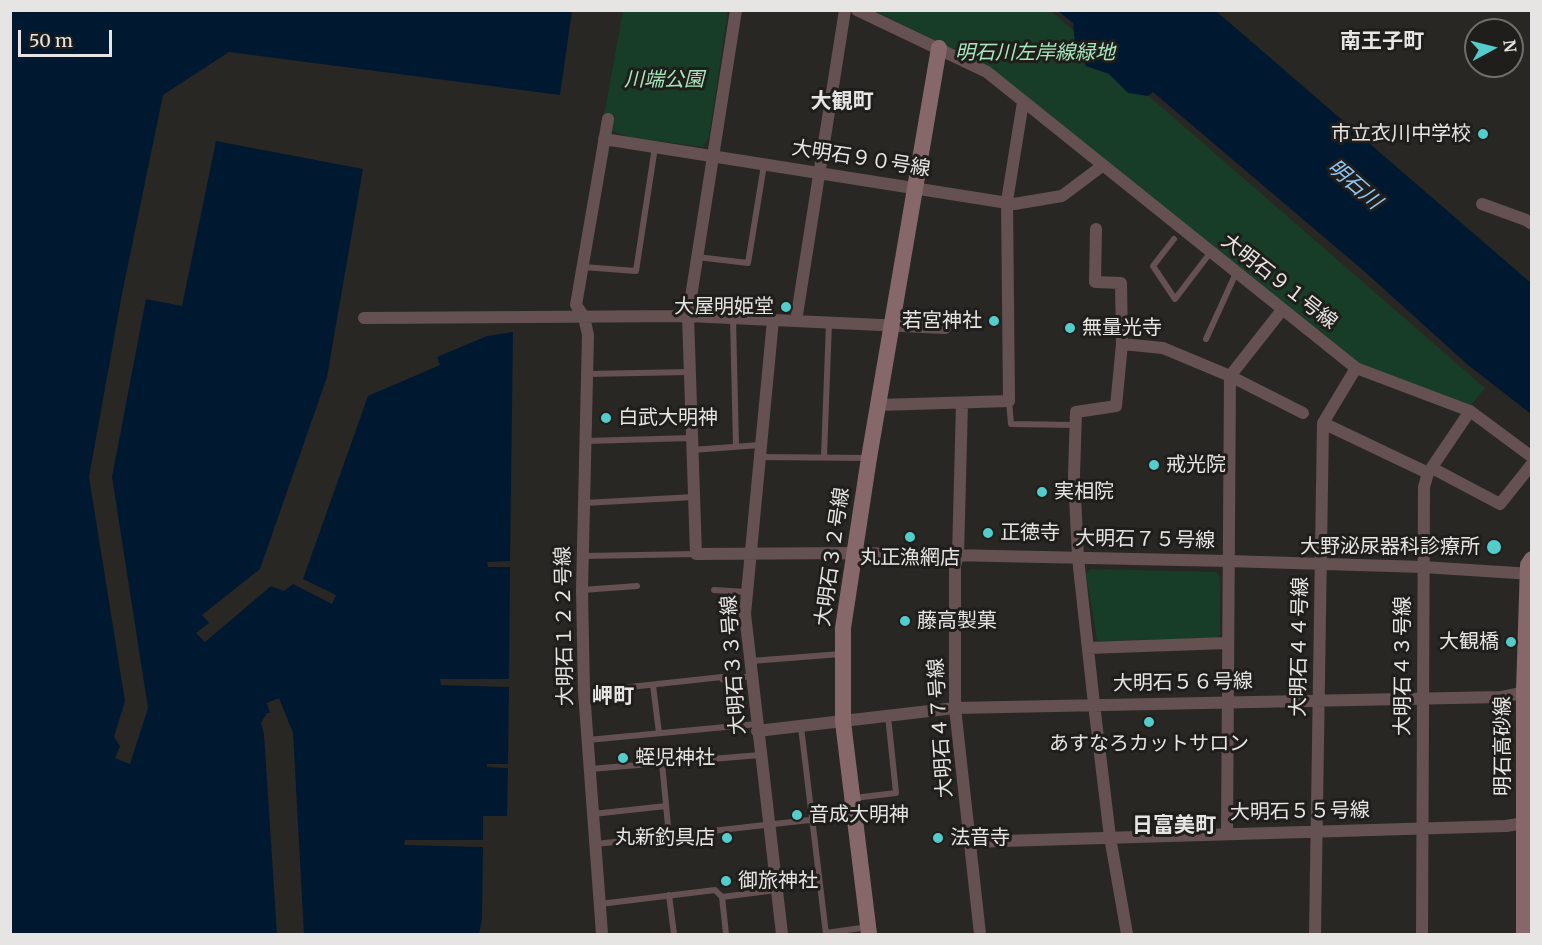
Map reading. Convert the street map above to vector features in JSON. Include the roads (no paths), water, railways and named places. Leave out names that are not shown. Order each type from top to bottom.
[{"type":"street","points":[[696,554],[688,316],[736,10]]},
{"type":"street","points":[[796,321],[845,10]]},
{"type":"street","name":"大明石９１号線","points":[[857,10],[987,72],[1210,253],[1282,310],[1321,337],[1356,368],[1470,411],[1532,458]]},
{"type":"street","name":"大明石３２号線","points":[[869,931],[843,722],[842,654],[869,458],[939,48]]},
{"type":"street","points":[[879,405],[1009,400],[1007,201],[1023,102]]},
{"type":"street","name":"大明石１２２号線","points":[[602,934],[584,692],[582,590],[588,335],[584,317],[576,305],[608,119]]},
{"type":"street","name":"大明石９０号線","points":[[604,139],[1007,201],[1014,204],[1062,196],[1102,166]]},
{"type":"street","points":[[1482,204],[1530,219]]},
{"type":"street","points":[[1096,229],[1095,282],[1121,283],[1122,344],[1116,406],[1076,412],[1074,475],[1078,558],[1094,704],[1110,837],[1127,934]]},
{"type":"street","points":[[1227,833],[1230,376],[1282,310]]},
{"type":"street","points":[[364,318],[688,316],[945,328]]},
{"type":"street","name":"大明石３３号線","points":[[773,320],[745,614],[782,934]]},
{"type":"street","points":[[1122,344],[1163,348],[1230,376],[1303,413]]},
{"type":"street","name":"大明石４４号線","points":[[1315,934],[1323,423],[1356,368]]},
{"type":"street","name":"大明石４７号線","points":[[962,403],[958,555],[955,566],[955,708],[980,934]]},
{"type":"street","name":"大明石４３号線","points":[[1422,934],[1424,487],[1430,470],[1470,411]]},
{"type":"street","points":[[1323,423],[1500,504],[1532,464]]},
{"type":"street","name":"大明石７５号線","points":[[696,554],[856,553],[1530,569]]},
{"type":"street","name":"明石高砂線","points":[[1524,934],[1528,822],[1530,569]]},
{"type":"street","points":[[1088,648],[1227,643]]},
{"type":"street","name":"大明石５６号線","points":[[757,728],[801,727],[955,708],[1502,697],[1528,691]]},
{"type":"street","name":"大明石５５号線","points":[[969,842],[1423,828],[1528,822]]},
{"type":"lane","points":[[583,267],[636,271],[656,147]]},
{"type":"lane","points":[[697,257],[748,262],[765,164]]},
{"type":"lane","points":[[1174,239],[1153,267],[1175,299],[1210,253]]},
{"type":"lane","points":[[1206,339],[1236,273]]},
{"type":"lane","points":[[733,318],[736,446]]},
{"type":"lane","points":[[824,456],[829,323]]},
{"type":"lane","points":[[587,374],[689,372]]},
{"type":"lane","points":[[1009,400],[1011,424],[1076,425]]},
{"type":"lane","points":[[586,441],[736,446],[760,451],[869,458]]},
{"type":"lane","points":[[584,503],[694,497]]},
{"type":"lane","name":"大明石７５号線","points":[[583,556],[696,554]]},
{"type":"lane","points":[[582,590],[636,586]]},
{"type":"lane","points":[[714,590],[747,592]]},
{"type":"lane","points":[[751,660],[842,654]]},
{"type":"lane","points":[[584,692],[722,677],[723,680],[752,676]]},
{"type":"lane","points":[[653,686],[659,733]]},
{"type":"lane","points":[[596,844],[812,819],[896,793],[888,716]]},
{"type":"lane","points":[[801,727],[826,934],[869,931]]},
{"type":"lane","points":[[588,740],[659,733],[757,728]]},
{"type":"lane","points":[[590,769],[760,755]]},
{"type":"lane","points":[[662,763],[669,836]]},
{"type":"lane","points":[[593,814],[666,806]]},
{"type":"lane","points":[[599,904],[716,890],[723,897],[726,934]]},
{"type":"lane","points":[[723,897],[776,890]]},
{"type":"lane","points":[[669,895],[674,934]]},
{"type":"water","points":[[10,11],[572,11],[560,95],[229,52],[163,95],[122,294],[89,477],[125,701],[114,737],[120,746],[115,758],[130,764],[148,708],[112,477],[146,299],[182,306],[216,141],[363,169],[327,377],[260,569],[202,615],[209,623],[196,633],[205,642],[271,586],[284,591],[293,584],[332,604],[336,595],[303,579],[368,396],[440,365],[437,357],[487,336],[513,332],[510,561],[487,562],[488,567],[510,567],[509,679],[440,679],[441,685],[509,687],[508,764],[487,764],[487,767],[508,768],[507,816],[483,816],[483,840],[405,840],[404,845],[483,847],[482,919],[479,934],[11,934]]},
{"type":"water","name":"明石川","points":[[1058,11],[1216,11],[1531,283],[1531,414],[1468,365],[1365,272],[1153,92],[1148,96],[1128,93],[1109,74],[1086,66],[1075,44],[1073,23]]},
{"type":"place","name":"市立衣川中学校","points":[[1483,134]]},
{"type":"place","name":"大屋明姫堂","points":[[786,307]]},
{"type":"place","name":"若宮神社","points":[[994,321]]},
{"type":"place","name":"無量光寺","points":[[1070,328]]},
{"type":"place","name":"白武大明神","points":[[606,418]]},
{"type":"place","name":"戒光院","points":[[1154,465]]},
{"type":"place","name":"実相院","points":[[1042,492]]},
{"type":"place","name":"正徳寺","points":[[988,533]]},
{"type":"place","name":"丸正漁網店","points":[[910,537]]},
{"type":"place","name":"大野泌尿器科診療所","points":[[1494,547]]},
{"type":"place","name":"藤高製菓","points":[[905,621]]},
{"type":"place","name":"大観橋","points":[[1511,642]]},
{"type":"place","name":"あすなろカットサロン","points":[[1149,722]]},
{"type":"place","name":"蛭児神社","points":[[623,758]]},
{"type":"place","name":"音成大明神","points":[[797,815]]},
{"type":"place","name":"丸新釣具店","points":[[727,838]]},
{"type":"place","name":"法音寺","points":[[938,838]]},
{"type":"place","name":"御旅神社","points":[[726,881]]},
{"type":"district","name":"南王子町","points":[[1382,42]]},
{"type":"district","name":"大観町","points":[[842,102]]},
{"type":"district","name":"岬町","points":[[613,697]]},
{"type":"district","name":"日富美町","points":[[1174,826]]},
{"type":"park label","name":"明石川左岸線緑地","points":[[1035,53]]},
{"type":"park label","name":"川端公園","points":[[664,80]]}]
